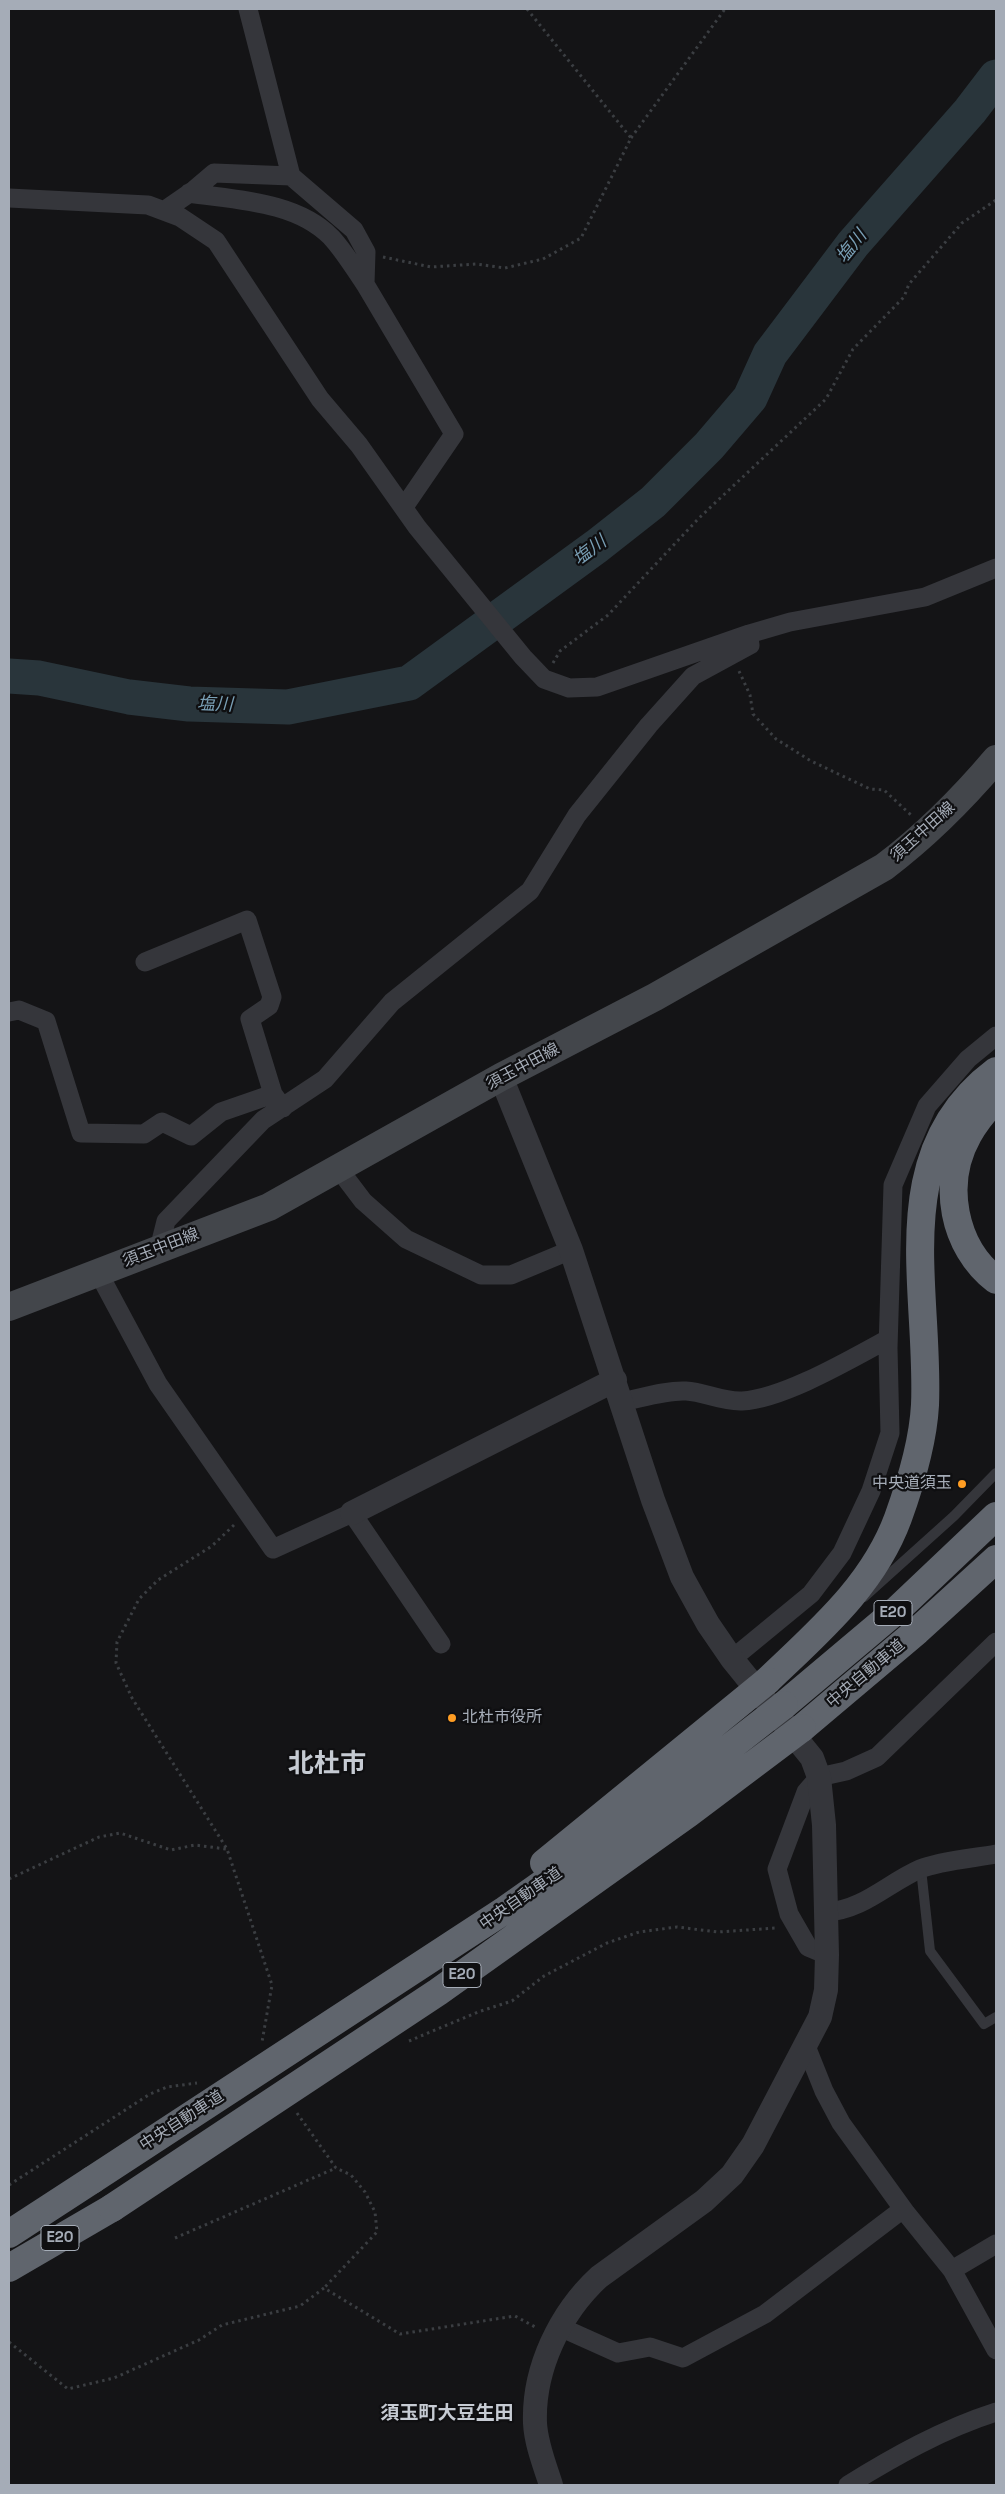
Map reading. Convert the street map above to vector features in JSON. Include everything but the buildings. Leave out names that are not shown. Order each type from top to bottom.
[{"type":"highway","points":[[422,1966],[575,1837],[659,1771],[767,1681],[859,1590],[898,1520],[920,1443],[925,1405],[919,1227],[923,1191],[930,1164],[941,1135],[955,1113],[974,1089],[996,1071]]},
{"type":"highway","points":[[996,1098],[968,1134],[954,1179],[955,1206],[960,1232],[970,1252],[984,1271],[996,1280]]},
{"type":"highway","name":"中央自動車道","points":[[9,2234],[422,1966],[674,1791],[784,1705],[898,1609],[996,1516]]},
{"type":"highway","name":"中央自動車道","points":[[9,2268],[112,2208],[438,1992],[689,1813],[802,1728],[917,1631],[995,1560]]},
{"type":"main road","name":"須玉中田線","points":[[9,1307],[269,1207],[502,1077],[655,997],[884,867],[905,852],[979,780],[996,760]]},
{"type":"street","points":[[248,9],[291,176],[354,230],[366,252],[365,284]]},
{"type":"street","points":[[165,210],[214,173],[291,176]]},
{"type":"street","points":[[189,193],[265,205],[310,221],[330,236],[365,284],[454,434],[404,507]]},
{"type":"street","points":[[9,198],[138,205],[165,210],[180,217],[216,241],[320,399],[359,445],[417,527],[523,657],[544,678],[569,688],[597,688],[749,634],[790,622],[925,597],[996,568]]},
{"type":"street","points":[[9,1012],[19,1010],[46,1021],[81,1133],[144,1134],[162,1122],[192,1136],[221,1112],[278,1101],[324,1079],[392,1002],[530,891],[577,815],[649,725],[693,676],[750,645],[749,634]]},
{"type":"street","points":[[145,962],[246,920],[272,997],[270,1006],[250,1019],[278,1101]]},
{"type":"street","points":[[732,1659],[811,1594],[842,1553],[871,1491],[890,1433],[888,1339],[893,1186],[927,1106],[968,1059],[996,1036]]},
{"type":"street","points":[[502,1077],[571,1250],[653,1500],[682,1577],[708,1624],[732,1659],[812,1758],[819,1777],[824,1825],[827,1955],[826,1990],[820,2017],[753,2145],[732,2175],[704,2201],[599,2277],[574,2304],[547,2354],[536,2394],[535,2424],[540,2450],[552,2485]]},
{"type":"street","points":[[159,1249],[166,1221],[263,1120],[278,1101]]},
{"type":"street","points":[[338,1168],[363,1200],[406,1239],[481,1275],[512,1275],[571,1250]]},
{"type":"street","points":[[98,1272],[158,1384],[273,1549],[618,1391],[684,1391],[725,1400],[742,1401],[769,1395],[828,1372],[888,1339]]},
{"type":"street","points":[[352,1513],[441,1644]]},
{"type":"street","points":[[827,1955],[808,1947],[789,1914],[777,1868],[806,1792],[819,1777],[846,1771],[878,1756],[996,1642]]},
{"type":"street","points":[[826,1912],[842,1912],[864,1902],[921,1869],[996,1854]]},
{"type":"street","points":[[806,2046],[824,2091],[841,2123],[903,2209],[952,2270],[996,2350]]},
{"type":"street","points":[[558,2333],[618,2352],[650,2347],[683,2358],[765,2314],[903,2209]]},
{"type":"street","points":[[952,2270],[996,2244]]},
{"type":"street","points":[[848,2485],[907,2450],[969,2421],[996,2412]]},
{"type":"lane","points":[[837,1613],[868,1596],[954,1516],[996,1473]]},
{"type":"lane","points":[[921,1869],[930,1951],[984,2024],[996,2017]]},
{"type":"path","points":[[527,9],[631,138]]},
{"type":"path","points":[[366,252],[431,267],[476,264],[505,268],[543,259],[582,238],[631,138],[724,9]]},
{"type":"path","points":[[544,678],[560,651],[608,615],[699,518],[826,399],[852,349],[904,296],[909,284],[962,223],[996,200]]},
{"type":"path","points":[[736,666],[750,695],[753,714],[776,739],[810,761],[870,789],[884,790],[927,830]]},
{"type":"path","points":[[246,1511],[212,1546],[158,1580],[139,1599],[117,1642],[116,1663],[132,1698],[227,1848],[272,1986],[262,2043]]},
{"type":"path","points":[[9,1878],[99,1837],[120,1833],[171,1850],[195,1845],[227,1848]]},
{"type":"path","points":[[408,2041],[478,2012],[512,2001],[552,1972],[607,1943],[639,1932],[678,1927],[718,1932],[797,1927]]},
{"type":"path","points":[[9,2185],[150,2094],[167,2087],[197,2083],[205,2078]]},
{"type":"path","points":[[9,2342],[68,2389],[114,2378],[199,2340],[222,2325],[300,2306],[324,2288],[377,2232],[374,2212],[365,2192],[351,2174],[336,2168],[296,2114],[298,2109]]},
{"type":"path","points":[[175,2238],[336,2168]]},
{"type":"path","points":[[324,2288],[400,2334],[515,2316],[558,2333]]},
{"type":"waterway","name":"塩川","points":[[9,676],[39,678],[129,697],[189,704],[288,707],[409,683],[597,546],[653,502],[709,446],[750,398],[770,354],[853,244],[970,111],[996,77]]},
{"type":"place","name":"中央道須玉","points":[[962,1484]]},
{"type":"place","name":"北杜市役所","points":[[452,1718]]},
{"type":"district","name":"北杜市","points":[[327,1765]]},
{"type":"district","name":"須玉町大豆生田","points":[[447,2414]]}]
